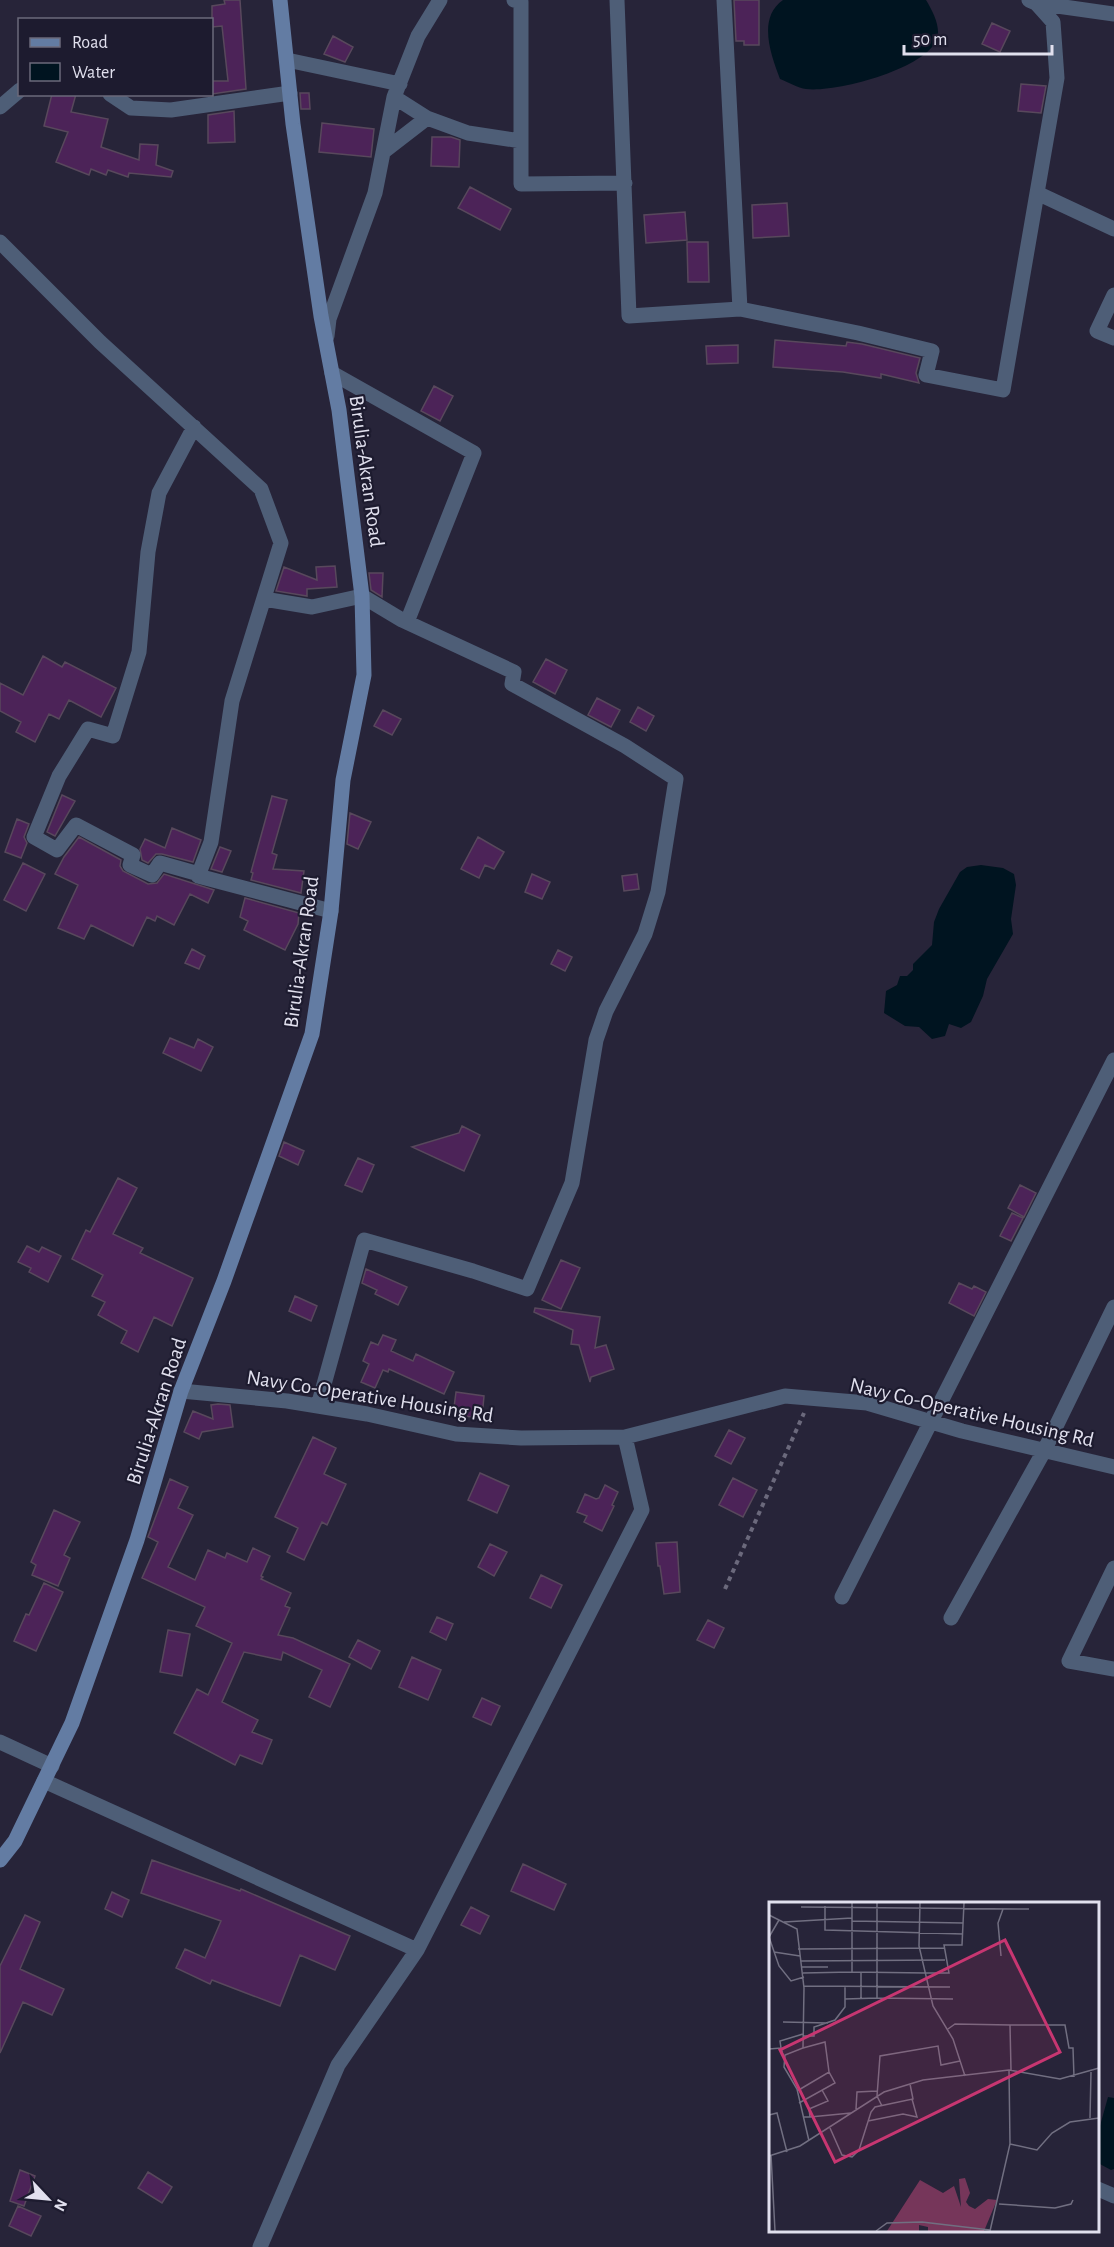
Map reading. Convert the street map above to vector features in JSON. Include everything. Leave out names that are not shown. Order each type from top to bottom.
[{"type":"street","name":"Birulia-Akran Road","points":[[0,1860],[15,1841],[72,1723],[137,1540],[181,1391],[224,1281],[312,1034],[330,911],[343,780],[364,675],[362,596],[352,510],[290,93],[280,0]]},
{"type":"street","points":[[326,343],[329,319],[375,193],[397,91],[418,36],[440,0]]},
{"type":"street","points":[[514,0],[521,2],[521,184],[626,183]]},
{"type":"street","points":[[617,0],[626,183],[629,316],[741,309],[932,351],[926,375],[1003,390],[1057,78],[1053,22],[1033,2]]},
{"type":"street","points":[[724,0],[741,309]]},
{"type":"street","points":[[1033,2],[1114,14]]},
{"type":"street","points":[[287,60],[397,91],[427,118],[468,133],[521,141]]},
{"type":"street","points":[[0,107],[18,92]]},
{"type":"street","points":[[113,96],[131,108],[171,110],[290,93]]},
{"type":"street","points":[[383,152],[427,118]]},
{"type":"street","points":[[1037,193],[1114,229]]},
{"type":"street","points":[[0,242],[100,342],[261,489],[281,543],[232,701],[211,842],[199,874]]},
{"type":"street","points":[[1114,295],[1097,331],[1114,338]]},
{"type":"street","points":[[332,374],[474,453],[407,622]]},
{"type":"street","points":[[194,427],[159,493],[148,552],[139,652],[113,736],[88,729],[59,776],[34,837],[57,850],[76,825],[133,855],[130,865],[152,875],[160,863],[199,874],[198,876],[330,911]]},
{"type":"street","points":[[264,599],[312,607],[362,596],[407,622],[514,672],[512,684],[625,747],[676,779],[658,892],[645,934],[606,1011],[596,1040],[572,1183],[527,1289],[364,1240],[318,1406]]},
{"type":"street","points":[[842,1597],[1114,1060]]},
{"type":"street","points":[[951,1618],[1044,1451],[1114,1307]]},
{"type":"street","name":"Navy Co-Operative Housing Rd","points":[[181,1391],[287,1401],[367,1414],[456,1434],[521,1438],[624,1437],[671,1427],[786,1396],[811,1398],[867,1403],[930,1422],[1114,1467]]},
{"type":"street","points":[[260,2247],[338,2065],[417,1950],[642,1510],[624,1437]]},
{"type":"street","points":[[1114,1568],[1069,1661],[1114,1669]]},
{"type":"street","points":[[0,1742],[52,1766]]},
{"type":"street","points":[[44,1781],[417,1950]]},
{"type":"street","points":[[1099,2189],[1114,2196]]},
{"type":"path","points":[[725,1589],[811,1398]]},
{"type":"water","points":[[783,0],[926,0],[933,12],[938,35],[932,47],[902,68],[838,87],[806,89],[780,79],[770,48],[768,27],[770,17]]},
{"type":"water","points":[[981,865],[1003,868],[1014,874],[1016,885],[1011,919],[1013,934],[987,979],[983,996],[971,1022],[961,1028],[949,1024],[945,1036],[932,1039],[919,1027],[905,1026],[884,1013],[886,991],[897,985],[900,976],[907,976],[913,970],[913,964],[932,945],[934,922],[960,872],[967,867]]},
{"type":"water","points":[[1108,2097],[1114,2098],[1114,2169],[1111,2170],[1099,2164],[1099,2129]]},
{"type":"building","points":[[224,0],[240,0],[246,89],[213,94],[213,81],[228,81],[222,26],[213,27],[212,18],[212,6],[225,4]]},
{"type":"building","points":[[734,0],[759,0],[759,45],[744,45],[744,41],[736,41]]},
{"type":"building","points":[[992,23],[1010,31],[1000,52],[982,44]]},
{"type":"building","points":[[333,36],[353,47],[345,62],[324,54]]},
{"type":"building","points":[[1021,84],[1046,86],[1041,113],[1018,111]]},
{"type":"building","points":[[300,93],[309,93],[310,109],[301,109]]},
{"type":"building","points":[[52,96],[75,96],[71,112],[108,119],[101,147],[139,160],[140,144],[158,145],[156,165],[173,171],[171,177],[129,173],[128,177],[108,170],[106,175],[91,169],[89,175],[56,162],[68,132],[44,126]]},
{"type":"building","points":[[234,111],[235,142],[208,143],[208,115]]},
{"type":"building","points":[[322,123],[374,129],[371,157],[319,152]]},
{"type":"building","points":[[432,137],[451,137],[460,140],[459,167],[431,166]]},
{"type":"building","points":[[470,187],[511,209],[500,230],[458,208]]},
{"type":"building","points":[[787,203],[789,236],[753,238],[752,205]]},
{"type":"building","points":[[685,212],[687,240],[646,243],[644,215]]},
{"type":"building","points":[[687,242],[708,242],[709,282],[688,282]]},
{"type":"building","points":[[775,340],[846,346],[847,342],[920,358],[916,373],[919,383],[881,374],[881,378],[843,372],[773,367]]},
{"type":"building","points":[[738,345],[738,363],[707,364],[706,346]]},
{"type":"building","points":[[434,386],[453,396],[440,421],[421,411]]},
{"type":"building","points":[[335,566],[337,587],[307,589],[307,596],[276,591],[284,567],[317,580],[316,567]]},
{"type":"building","points":[[369,573],[383,573],[382,597],[371,590]]},
{"type":"building","points":[[43,656],[62,667],[65,662],[116,688],[101,717],[69,700],[59,719],[49,714],[35,742],[16,732],[21,722],[0,711],[0,683],[23,695]]},
{"type":"building","points":[[546,659],[567,670],[555,694],[533,682]]},
{"type":"building","points":[[597,698],[620,710],[611,727],[588,715]]},
{"type":"building","points":[[638,707],[654,716],[646,731],[630,722]]},
{"type":"building","points":[[383,710],[401,719],[392,735],[374,726]]},
{"type":"building","points":[[62,795],[75,801],[55,836],[47,832]]},
{"type":"building","points":[[272,796],[287,800],[272,853],[277,855],[273,869],[304,871],[301,893],[251,880],[253,873],[251,872]]},
{"type":"building","points":[[350,813],[371,822],[358,849],[347,844]]},
{"type":"building","points":[[17,819],[29,824],[24,837],[27,843],[21,858],[5,852]]},
{"type":"building","points":[[172,828],[201,840],[193,862],[162,854],[156,854],[148,863],[142,860],[140,849],[145,839],[165,848]]},
{"type":"building","points":[[79,837],[121,860],[120,866],[123,871],[148,884],[157,883],[164,874],[214,890],[208,903],[190,894],[174,925],[157,916],[155,921],[147,917],[133,946],[91,925],[84,939],[58,928],[78,885],[55,874]]},
{"type":"building","points":[[478,837],[504,852],[494,869],[485,865],[479,878],[461,869]]},
{"type":"building","points":[[220,847],[231,851],[222,872],[211,869]]},
{"type":"building","points":[[23,863],[45,874],[26,911],[4,900]]},
{"type":"building","points":[[532,874],[550,882],[542,899],[525,892]]},
{"type":"building","points":[[637,874],[639,889],[624,891],[622,876]]},
{"type":"building","points":[[245,898],[299,913],[298,924],[285,950],[244,930],[248,921],[240,917]]},
{"type":"building","points":[[192,949],[205,956],[199,969],[185,963]]},
{"type":"building","points":[[558,950],[572,957],[565,971],[551,964]]},
{"type":"building","points":[[170,1038],[194,1048],[198,1039],[213,1047],[201,1071],[163,1053]]},
{"type":"building","points":[[462,1126],[480,1135],[464,1171],[412,1147],[459,1133]]},
{"type":"building","points":[[284,1142],[304,1151],[298,1165],[279,1156]]},
{"type":"building","points":[[358,1158],[374,1165],[362,1192],[345,1185]]},
{"type":"building","points":[[118,1178],[137,1188],[113,1234],[143,1248],[140,1253],[193,1278],[172,1326],[154,1317],[138,1352],[121,1343],[127,1331],[98,1315],[105,1302],[92,1296],[103,1275],[72,1259],[86,1230],[90,1232]]},
{"type":"building","points":[[1020,1185],[1036,1193],[1024,1217],[1008,1208]]},
{"type":"building","points":[[1012,1213],[1023,1218],[1011,1241],[1000,1236]]},
{"type":"building","points":[[27,1246],[39,1252],[42,1247],[61,1256],[48,1282],[29,1272],[31,1268],[18,1262]]},
{"type":"building","points":[[561,1260],[580,1268],[561,1309],[542,1300]]},
{"type":"building","points":[[366,1269],[407,1287],[398,1305],[375,1294],[377,1290],[362,1283]]},
{"type":"building","points":[[959,1283],[972,1289],[974,1286],[986,1292],[974,1316],[949,1303]]},
{"type":"building","points":[[295,1296],[317,1306],[311,1321],[289,1311]]},
{"type":"building","points":[[535,1308],[600,1317],[595,1348],[606,1345],[614,1369],[591,1377],[590,1382],[579,1345],[571,1344],[573,1330],[534,1312]]},
{"type":"building","points":[[383,1335],[396,1340],[391,1351],[413,1361],[416,1354],[454,1372],[444,1394],[389,1369],[388,1372],[383,1370],[375,1388],[361,1382],[369,1364],[363,1361],[371,1342],[378,1345]]},
{"type":"building","points":[[456,1392],[484,1396],[482,1418],[453,1415]]},
{"type":"building","points":[[211,1405],[230,1405],[233,1427],[202,1432],[199,1439],[184,1432],[193,1411],[213,1419]]},
{"type":"building","points":[[729,1430],[745,1438],[731,1464],[715,1456]]},
{"type":"building","points":[[313,1437],[336,1448],[324,1474],[346,1484],[327,1525],[322,1522],[304,1560],[287,1552],[298,1528],[275,1517]]},
{"type":"building","points":[[480,1473],[509,1486],[497,1513],[468,1500]]},
{"type":"building","points":[[733,1478],[757,1490],[743,1517],[719,1505]]},
{"type":"building","points":[[170,1479],[188,1487],[178,1508],[193,1515],[168,1567],[195,1580],[208,1550],[225,1558],[227,1553],[247,1562],[253,1548],[270,1556],[261,1579],[291,1593],[285,1606],[290,1608],[278,1635],[293,1638],[350,1664],[330,1707],[309,1697],[322,1670],[283,1652],[281,1660],[244,1652],[222,1702],[258,1720],[252,1732],[272,1740],[262,1764],[240,1755],[235,1765],[174,1733],[197,1689],[208,1695],[232,1643],[196,1626],[205,1607],[142,1578],[158,1542],[148,1537]]},
{"type":"building","points":[[605,1485],[618,1492],[602,1531],[584,1522],[587,1516],[577,1512],[585,1494],[599,1498]]},
{"type":"building","points":[[54,1510],[80,1522],[64,1555],[70,1558],[58,1586],[32,1575],[36,1565],[31,1562]]},
{"type":"building","points":[[677,1542],[680,1592],[664,1594],[656,1543]]},
{"type":"building","points":[[490,1544],[507,1552],[494,1576],[478,1567]]},
{"type":"building","points":[[541,1575],[562,1585],[551,1608],[530,1598]]},
{"type":"building","points":[[44,1583],[63,1592],[36,1651],[14,1641]]},
{"type":"building","points":[[437,1617],[453,1624],[446,1640],[430,1632]]},
{"type":"building","points":[[708,1620],[724,1628],[714,1648],[697,1640]]},
{"type":"building","points":[[168,1630],[190,1634],[182,1676],[160,1672]]},
{"type":"building","points":[[358,1640],[380,1651],[371,1669],[349,1657]]},
{"type":"building","points":[[412,1657],[441,1670],[428,1700],[399,1687]]},
{"type":"building","points":[[482,1698],[500,1706],[491,1725],[473,1717]]},
{"type":"building","points":[[152,1860],[240,1891],[241,1889],[350,1936],[335,1970],[300,1955],[280,2006],[212,1980],[210,1984],[176,1968],[185,1949],[205,1958],[221,1921],[141,1893]]},
{"type":"building","points":[[523,1864],[566,1884],[554,1910],[511,1891]]},
{"type":"building","points":[[112,1892],[129,1900],[122,1917],[105,1909]]},
{"type":"building","points":[[471,1907],[489,1916],[480,1934],[461,1925]]},
{"type":"building","points":[[25,1915],[40,1922],[20,1969],[64,1989],[52,2015],[23,2002],[0,2053],[0,1966]]},
{"type":"building","points":[[20,2170],[35,2176],[24,2206],[10,2201]]},
{"type":"building","points":[[148,2172],[172,2187],[162,2203],[138,2188]]},
{"type":"building","points":[[18,2206],[41,2216],[31,2236],[9,2226]]}]
